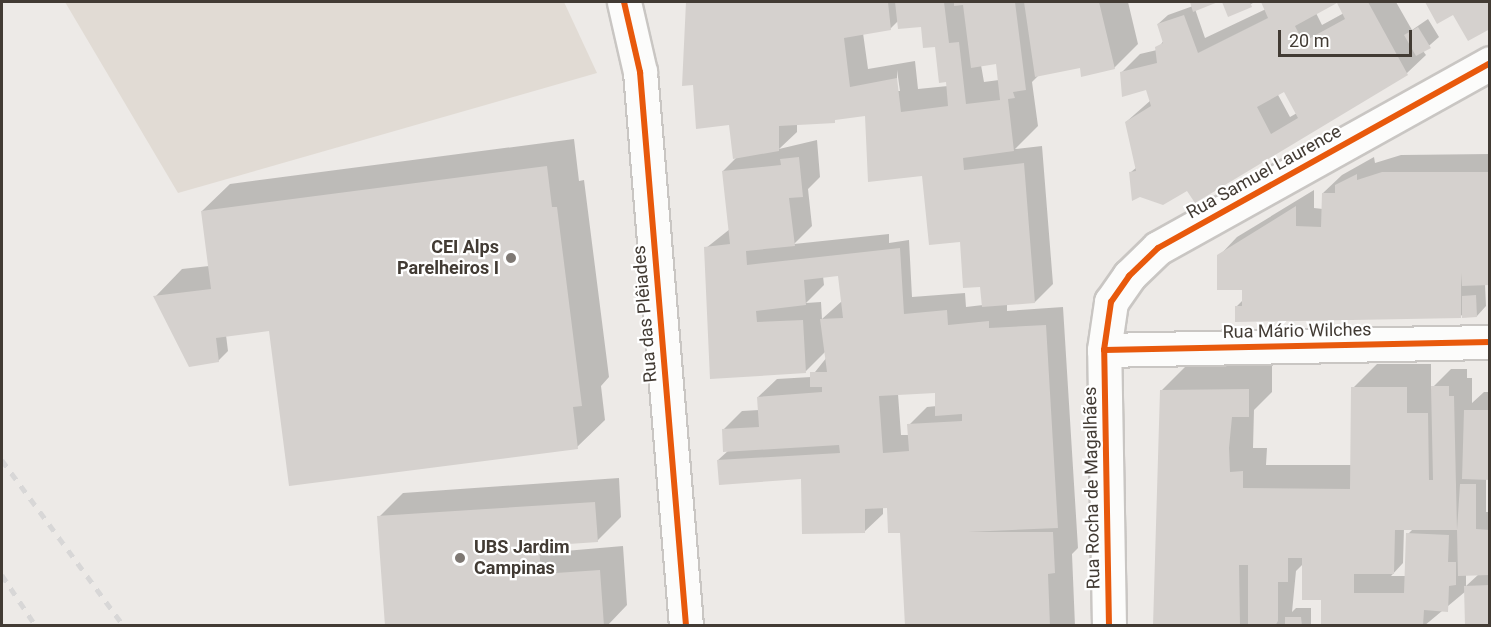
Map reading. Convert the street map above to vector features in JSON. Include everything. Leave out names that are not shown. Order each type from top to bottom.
[{"type":"street","name":"Rua das Plêiades","points":[[624,2],[640,72],[686,626]]},
{"type":"street","name":"Rua Samuel Laurence","points":[[1104,350],[1111,302],[1129,276],[1158,248],[1490,63]]},
{"type":"street","name":"Rua Mário Wilches","points":[[1104,350],[1490,342]]},
{"type":"street","name":"Rua Rocha de Magalhães","points":[[1104,350],[1109,626]]},
{"type":"shaded area","points":[[65,2],[564,2],[597,73],[178,193]]},
{"type":"building","points":[[686,2],[888,2],[891,30],[844,38],[850,87],[897,78],[901,112],[948,106],[946,82],[939,83],[935,47],[923,48],[921,27],[898,29],[895,2],[944,2],[949,43],[959,42],[966,104],[1000,100],[996,64],[971,68],[963,5],[954,6],[954,2],[1015,2],[1026,90],[1013,92],[1015,98],[1008,99],[1014,151],[963,158],[964,170],[1024,163],[1035,303],[982,307],[980,287],[963,288],[960,242],[929,245],[922,176],[868,182],[865,116],[835,120],[835,123],[779,126],[779,151],[733,159],[729,125],[696,129],[693,85],[682,86]]},
{"type":"building","points":[[1024,2],[1099,2],[1115,69],[1081,77],[1080,68],[1035,77]]},
{"type":"building","points":[[1190,2],[1218,2],[1193,12]]},
{"type":"building","points":[[1222,2],[1250,2],[1252,7],[1228,17]]},
{"type":"building","points":[[1261,2],[1368,2],[1408,75],[1195,203],[1187,191],[1163,205],[1140,197],[1132,201],[1129,172],[1136,171],[1125,122],[1151,106],[1146,90],[1122,97],[1120,72],[1157,63],[1155,47],[1163,43],[1157,24],[1184,15],[1198,53],[1268,18]],"holes":[[[1337,3],[1345,19],[1303,42],[1295,26]],[[1284,92],[1298,118],[1271,134],[1257,107]]]},
{"type":"building","points":[[1425,2],[1490,2],[1490,29],[1468,41],[1453,15],[1437,24]]},
{"type":"building","points":[[1418,27],[1431,48],[1416,56],[1404,35]]},
{"type":"building","points":[[799,157],[803,197],[789,198],[795,246],[746,251],[747,265],[900,248],[904,314],[947,310],[948,325],[989,321],[989,328],[1046,325],[1058,528],[968,532],[1053,532],[1055,573],[1048,574],[1050,626],[905,626],[900,533],[888,533],[887,508],[865,509],[865,533],[802,534],[801,479],[719,485],[717,460],[840,453],[839,445],[723,452],[722,429],[759,427],[757,397],[822,392],[822,387],[810,387],[810,372],[827,372],[820,319],[843,318],[838,276],[804,280],[806,305],[756,311],[757,322],[803,320],[806,373],[710,379],[704,247],[730,244],[722,171],[781,165],[780,159]],"holes":[[[935,393],[935,416],[962,414],[962,421],[907,424],[909,451],[883,453],[879,396]]]},
{"type":"building","points":[[547,166],[552,207],[557,207],[582,406],[573,407],[578,449],[289,486],[269,331],[216,338],[219,362],[189,367],[153,296],[211,289],[201,211]]},
{"type":"building","points":[[1382,172],[1490,172],[1490,285],[1462,286],[1461,273],[1461,318],[1235,322],[1235,306],[1242,306],[1242,290],[1217,290],[1217,255],[1296,206],[1296,226],[1321,227],[1322,193],[1335,193],[1335,185],[1357,174],[1357,180]]},
{"type":"building","points":[[1476,295],[1477,317],[1462,318],[1462,296]]},
{"type":"building","points":[[1431,386],[1449,386],[1449,396],[1454,396],[1457,530],[1395,530],[1394,574],[1354,574],[1354,593],[1404,593],[1406,533],[1449,535],[1448,562],[1456,562],[1456,585],[1449,586],[1448,612],[1424,610],[1423,626],[1321,626],[1321,600],[1302,600],[1302,558],[1288,558],[1288,582],[1278,582],[1278,621],[1275,626],[1248,626],[1248,565],[1239,565],[1240,626],[1153,626],[1160,390],[1249,389],[1249,417],[1232,417],[1229,448],[1230,472],[1243,471],[1243,488],[1350,489],[1351,387],[1407,387],[1407,413],[1428,413],[1429,480],[1433,480]]},
{"type":"building","points":[[1464,410],[1490,410],[1490,480],[1462,479]]},
{"type":"building","points":[[1460,484],[1476,484],[1476,529],[1490,530],[1490,575],[1458,576],[1457,530]]},
{"type":"building","name":"UBS Jardim Campinas","points":[[595,502],[598,542],[539,546],[541,574],[600,570],[604,626],[385,626],[377,516]]},
{"type":"building","points":[[1490,585],[1490,626],[1465,626],[1464,586]]},
{"type":"building","points":[[1285,617],[1301,617],[1302,626],[1285,626]]},
{"type":"railway","points":[[2,460],[124,626]]},
{"type":"railway","points":[[2,575],[36,626]]},
{"type":"cycle path","points":[[624,2],[640,72],[686,626]]},
{"type":"cycle path","points":[[1109,626],[1104,350],[1111,302],[1129,276],[1158,248],[1490,63]]},
{"type":"cycle path","points":[[1104,350],[1490,342]]},
{"type":"place","name":"CEI Alps Parelheiros I","points":[[511,258]]},
{"type":"place","name":"UBS Jardim Campinas","points":[[460,558]]}]
